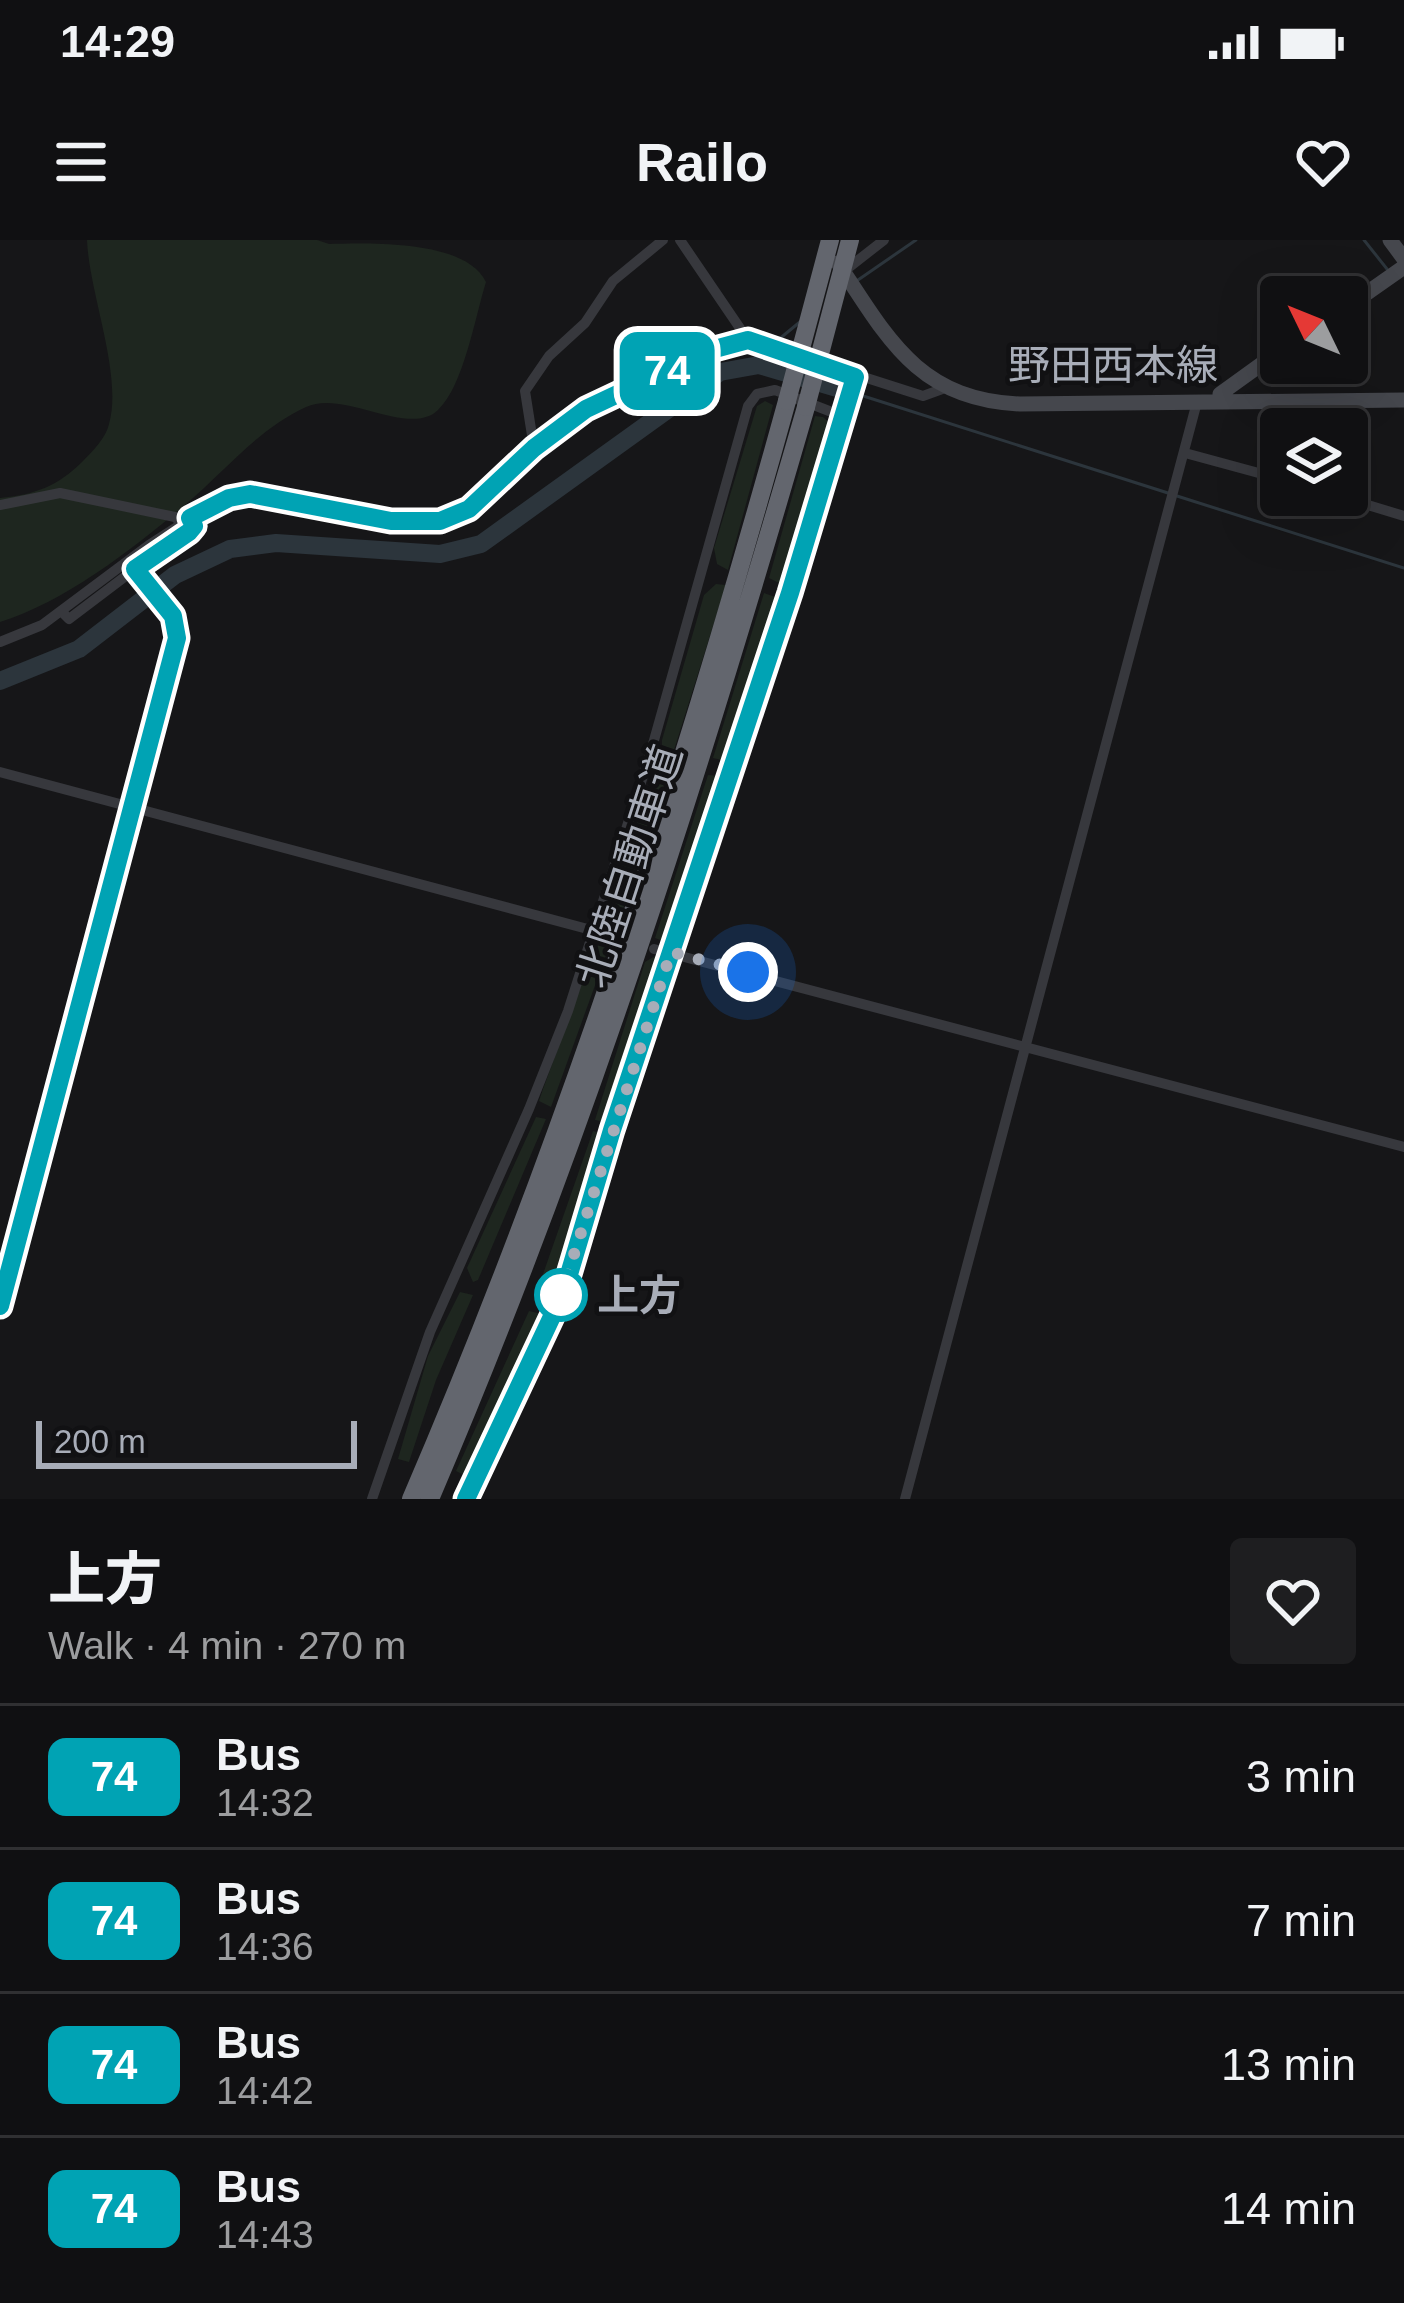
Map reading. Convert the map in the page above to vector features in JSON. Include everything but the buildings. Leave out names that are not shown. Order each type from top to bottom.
[{"type":"highway","name":"北陸自動車道","points":[[430,1499],[508,1307],[622,1001],[711,732],[797,404],[826,240]]},
{"type":"highway","name":"北陸自動車道","points":[[411,1499],[490,1304],[610,981],[850,240]]},
{"type":"main road","name":"野田西本線","points":[[826,240],[895,345],[944,388],[1000,403],[1404,400]]},
{"type":"main road","points":[[1368,291],[1404,263],[1390,240]]},
{"type":"main road","points":[[1220,402],[1228,386],[1260,364]]},
{"type":"street","points":[[534,448],[525,391],[549,356],[585,323],[613,281],[663,240]]},
{"type":"street","points":[[680,240],[748,340]]},
{"type":"street","points":[[844,272],[884,240]]},
{"type":"street","points":[[0,641],[27,633],[62,612],[186,521],[229,498],[250,494],[391,521],[440,521],[469,509],[534,448],[586,409],[711,350],[748,340],[854,380],[922,396],[944,388]]},
{"type":"street","points":[[466,1499],[564,1291],[612,1130],[790,593],[854,380]]},
{"type":"street","points":[[372,1499],[419,1360],[530,1109],[594,930],[685,638],[748,406],[757,394],[775,390],[842,416]]},
{"type":"street","points":[[1318,408],[1319,401]]},
{"type":"street","points":[[905,1499],[1197,402]]},
{"type":"street","points":[[1185,454],[1260,474]]},
{"type":"street","points":[[0,506],[60,493],[165,515],[194,526],[139,573],[70,619],[62,612]]},
{"type":"street","points":[[1368,505],[1404,516]]},
{"type":"street","points":[[0,1306],[177,638],[173,616],[139,573]]},
{"type":"street","points":[[0,772],[610,935]]},
{"type":"street","points":[[654,949],[1404,1147]]},
{"type":"shaded area","points":[[87,240],[317,240],[416,247],[459,258],[486,282],[462,368],[438,410],[410,419],[339,404],[306,407],[257,439],[185,505],[98,572],[0,622],[0,498],[35,492],[64,477],[94,449],[109,424],[112,382]]},
{"type":"shaded area","points":[[765,401],[773,405],[728,570],[717,564],[714,548],[757,406]]},
{"type":"shaded area","points":[[815,416],[833,426],[787,587],[769,578]]},
{"type":"shaded area","points":[[716,584],[726,585],[674,750],[662,745],[662,740],[704,595]]},
{"type":"shaded area","points":[[764,593],[781,604],[730,762],[713,758]]},
{"type":"shaded area","points":[[671,764],[617,927],[605,922],[607,911],[656,766]]},
{"type":"shaded area","points":[[708,775],[720,776],[722,782],[668,943],[655,938]]},
{"type":"shaded area","points":[[602,941],[610,944],[551,1107],[539,1101],[594,950]]},
{"type":"shaded area","points":[[655,956],[664,958],[611,1123],[595,1120],[645,962]]},
{"type":"shaded area","points":[[536,1117],[546,1119],[478,1280],[473,1282],[467,1268]]},
{"type":"shaded area","points":[[593,1131],[606,1134],[560,1289],[554,1299],[543,1302],[535,1297]]},
{"type":"shaded area","points":[[460,1292],[473,1295],[436,1380],[409,1462],[398,1459],[428,1356]]},
{"type":"shaded area","points":[[529,1311],[542,1314],[543,1320],[468,1477],[456,1471]]},
{"type":"waterway","points":[[858,280],[916,240]]},
{"type":"waterway","points":[[1364,240],[1387,269]]},
{"type":"waterway","points":[[772,345],[801,321]]},
{"type":"waterway","points":[[759,365],[765,352]]},
{"type":"waterway","points":[[0,681],[79,649],[175,575],[230,549],[276,543],[440,554],[481,544],[720,372],[759,365],[844,390]]},
{"type":"waterway","points":[[857,394],[1168,493]]},
{"type":"waterway","points":[[1177,496],[1404,568]]},
{"type":"bus line","name":"74","points":[[0,1306],[177,638],[173,616],[135,569],[189,532],[194,526],[190,518],[238,494],[391,521],[427,523],[450,518],[469,509],[534,448],[586,409],[711,350],[748,340],[855,377],[564,1291],[466,1499]]},
{"type":"place","name":"上方","points":[[561,1295]]},
{"type":"route","points":[[561,1295],[671,952],[748,972]]}]
